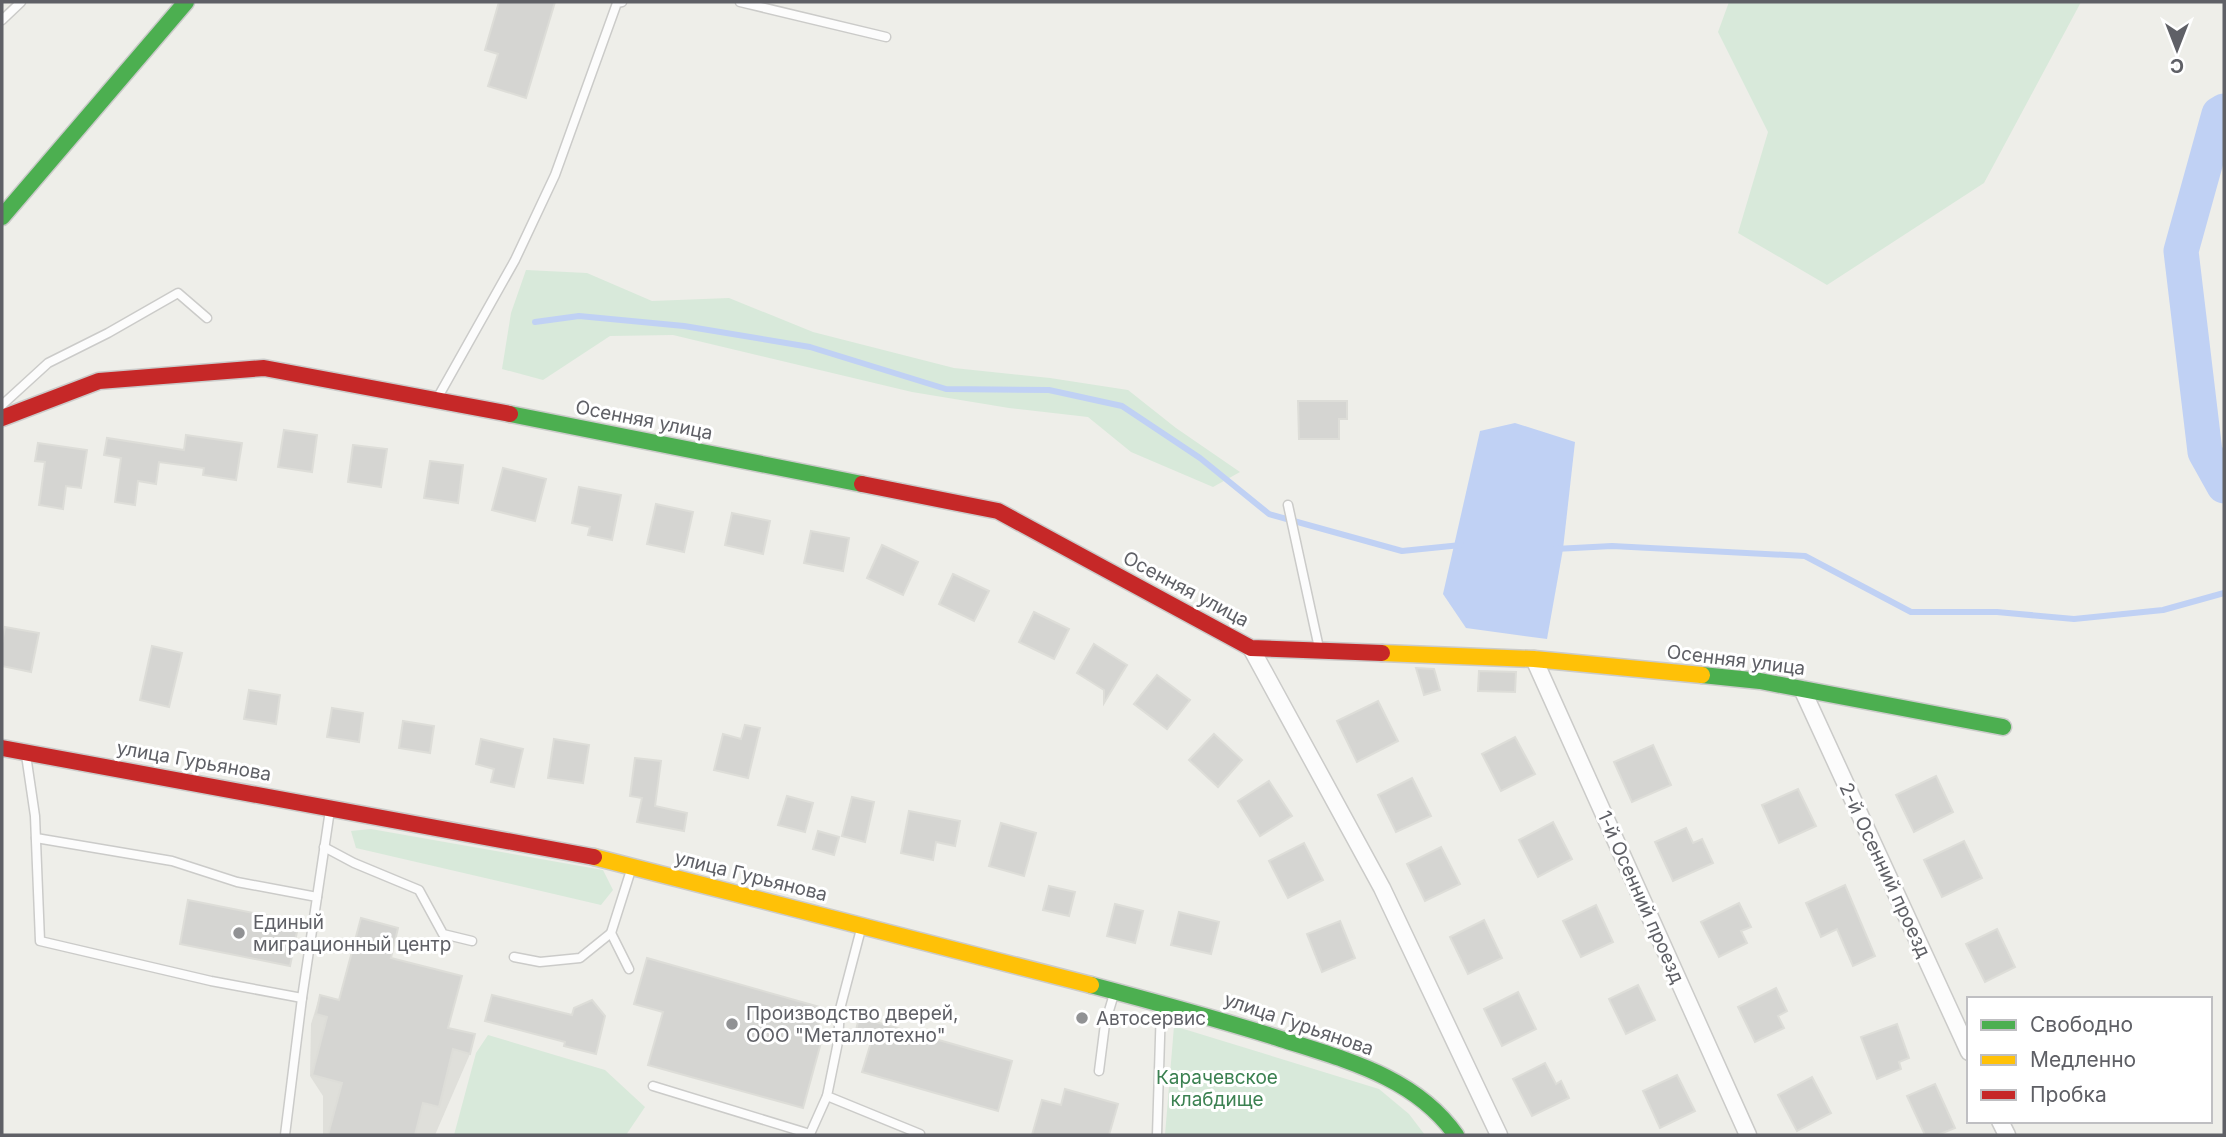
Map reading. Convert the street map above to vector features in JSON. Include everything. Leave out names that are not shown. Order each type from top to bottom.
[{"type":"street","points":[[2,217],[186,2]]},
{"type":"street","name":"Осенняя улица","points":[[2,418],[99,381],[264,368],[998,511],[1251,648],[1534,659],[1760,681],[2003,727]]},
{"type":"street","name":"Осенняя улица","points":[[1251,648],[1382,888],[1499,1135]]},
{"type":"street","name":"1-й Осенний проезд","points":[[1534,659],[1748,1135]]},
{"type":"street","name":"2-й Осенний проезд","points":[[1802,689],[1967,1048]]},
{"type":"street","name":"улица Гурьянова","points":[[2,748],[597,858],[1161,1003],[1223,1020],[1360,1065],[1391,1079],[1420,1097],[1446,1121],[1456,1135]]},
{"type":"lane","points":[[2,20],[21,2]]},
{"type":"lane","points":[[436,400],[515,260],[555,175],[617,3],[622,2]]},
{"type":"lane","points":[[740,2],[886,37]]},
{"type":"lane","points":[[2,405],[48,363],[178,293],[207,318]]},
{"type":"lane","points":[[1288,505],[1320,651]]},
{"type":"lane","points":[[25,752],[36,838],[40,941],[211,981],[302,998]]},
{"type":"lane","points":[[285,1135],[302,998],[331,807]]},
{"type":"lane","points":[[36,838],[172,861],[237,882],[317,897]]},
{"type":"lane","points":[[324,847],[354,863],[419,890],[443,934],[472,940]]},
{"type":"lane","points":[[514,957],[540,962],[580,958],[611,933],[632,867]]},
{"type":"lane","points":[[653,1086],[810,1134],[827,1096],[838,1041],[840,1009],[862,926]]},
{"type":"lane","points":[[611,933],[629,969]]},
{"type":"lane","points":[[1100,1071],[1105,1024],[1115,992]]},
{"type":"lane","points":[[1157,1135],[1161,1003]]},
{"type":"lane","points":[[827,1096],[920,1134]]},
{"type":"shaded area","points":[[320,995],[475,1035],[470,1054],[435,1135],[323,1135],[323,1096],[310,1076],[311,1024]]},
{"type":"green space","points":[[1729,2],[2081,2],[1984,183],[1827,285],[1738,233],[1768,132],[1718,32]]},
{"type":"green space","points":[[526,270],[587,273],[652,301],[729,298],[813,332],[954,368],[1050,378],[1128,390],[1176,428],[1240,472],[1213,487],[1131,452],[1088,417],[1009,408],[912,392],[673,335],[610,336],[543,380],[502,369],[511,313]]},
{"type":"green space","points":[[371,829],[603,870],[613,890],[601,905],[356,848],[351,831]]},
{"type":"green space","name":"Карачевское клабдище","points":[[1174,1026],[1379,1089],[1409,1114],[1425,1135],[1165,1135]]},
{"type":"green space","points":[[488,1035],[605,1070],[645,1107],[626,1135],[454,1135],[476,1053]]},
{"type":"water","points":[[1515,423],[1575,442],[1563,549],[1547,639],[1466,628],[1443,594],[1480,431]]},
{"type":"building","points":[[499,2],[555,2],[526,98],[488,86],[498,54],[485,50]]},
{"type":"building","points":[[1298,401],[1347,401],[1347,419],[1339,419],[1339,439],[1299,439]]},
{"type":"building","points":[[284,430],[317,435],[312,472],[278,467]]},
{"type":"building","points":[[186,435],[242,443],[236,480],[203,475],[204,468],[159,462],[156,484],[138,481],[135,505],[115,502],[121,458],[104,455],[107,438],[184,450]]},
{"type":"building","points":[[38,443],[87,450],[81,488],[66,486],[63,509],[39,505],[45,462],[35,461]]},
{"type":"building","points":[[353,445],[387,449],[381,487],[348,482]]},
{"type":"building","points":[[430,461],[463,465],[458,503],[424,498]]},
{"type":"building","points":[[503,468],[546,479],[535,521],[492,510]]},
{"type":"building","points":[[579,487],[621,495],[612,540],[588,535],[590,527],[572,523]]},
{"type":"building","points":[[656,504],[693,512],[684,552],[647,544]]},
{"type":"building","points":[[732,513],[770,521],[763,554],[725,545]]},
{"type":"building","points":[[811,531],[849,538],[843,571],[804,563]]},
{"type":"building","points":[[882,545],[918,562],[903,595],[867,578]]},
{"type":"building","points":[[953,574],[989,591],[974,621],[939,604]]},
{"type":"building","points":[[1034,612],[1069,629],[1054,659],[1019,642]]},
{"type":"building","points":[[5,627],[39,633],[31,672],[2,666]]},
{"type":"building","points":[[1094,644],[1127,665],[1104,703],[1104,690],[1077,673]]},
{"type":"building","points":[[152,646],[182,653],[169,707],[140,700]]},
{"type":"building","points":[[1416,668],[1434,669],[1440,690],[1424,695]]},
{"type":"building","points":[[1479,671],[1516,672],[1515,692],[1478,691]]},
{"type":"building","points":[[1157,675],[1190,700],[1167,729],[1134,704]]},
{"type":"building","points":[[249,690],[280,695],[276,724],[244,719]]},
{"type":"building","points":[[1378,701],[1398,741],[1357,762],[1337,721]]},
{"type":"building","points":[[332,708],[363,713],[359,742],[327,737]]},
{"type":"building","points":[[403,721],[434,726],[430,753],[399,748]]},
{"type":"building","points":[[745,725],[760,728],[748,778],[714,770],[723,734],[741,739]]},
{"type":"building","points":[[1214,734],[1242,760],[1218,787],[1189,760]]},
{"type":"building","points":[[1515,737],[1535,774],[1501,791],[1482,754]]},
{"type":"building","points":[[481,739],[523,749],[514,787],[491,782],[494,769],[476,764]]},
{"type":"building","points":[[554,739],[589,745],[583,783],[548,778]]},
{"type":"building","points":[[1653,745],[1671,785],[1632,802],[1614,762]]},
{"type":"building","points":[[635,758],[661,761],[655,806],[687,813],[684,831],[637,822],[642,798],[630,796]]},
{"type":"building","points":[[1936,776],[1953,812],[1914,832],[1896,795]]},
{"type":"building","points":[[1412,778],[1431,816],[1396,832],[1378,795]]},
{"type":"building","points":[[1269,781],[1292,816],[1260,836],[1238,801]]},
{"type":"building","points":[[1798,789],[1816,826],[1779,843],[1762,805]]},
{"type":"building","points":[[787,796],[813,803],[805,832],[778,825]]},
{"type":"building","points":[[852,797],[874,802],[865,842],[842,836]]},
{"type":"building","points":[[909,811],[960,821],[955,846],[936,842],[933,860],[901,853]]},
{"type":"building","points":[[1553,822],[1572,859],[1538,877],[1519,840]]},
{"type":"building","points":[[1001,823],[1036,833],[1024,876],[989,866]]},
{"type":"building","points":[[1686,828],[1693,843],[1702,839],[1713,863],[1673,881],[1655,842]]},
{"type":"building","points":[[818,831],[839,837],[834,855],[813,849]]},
{"type":"building","points":[[1964,841],[1982,878],[1942,897],[1924,860]]},
{"type":"building","points":[[1304,843],[1323,880],[1288,898],[1269,861]]},
{"type":"building","points":[[1441,847],[1460,884],[1425,901],[1407,864]]},
{"type":"building","points":[[1845,885],[1875,956],[1853,966],[1837,929],[1821,937],[1806,903]]},
{"type":"building","points":[[1049,886],[1075,892],[1069,916],[1043,910]]},
{"type":"building","name":"Единый миграционный центр","points":[[188,900],[299,922],[290,966],[180,944]]},
{"type":"building","points":[[1739,903],[1751,927],[1741,931],[1747,943],[1719,957],[1701,922]]},
{"type":"building","points":[[1115,904],[1143,911],[1135,943],[1107,936]]},
{"type":"building","points":[[1596,905],[1613,942],[1581,957],[1563,921]]},
{"type":"building","points":[[1179,912],[1219,922],[1211,954],[1171,945]]},
{"type":"building","points":[[361,918],[398,928],[391,958],[462,976],[448,1028],[475,1034],[470,1054],[453,1049],[439,1107],[423,1103],[415,1135],[328,1135],[342,1083],[312,1075],[327,1017],[316,1014],[320,995],[339,1000]]},
{"type":"building","points":[[1484,920],[1502,958],[1468,974],[1450,937]]},
{"type":"building","points":[[1340,921],[1355,958],[1322,972],[1307,934]]},
{"type":"building","points":[[1997,929],[2015,967],[1985,982],[1966,944]]},
{"type":"building","name":"Производство дверей, ООО \"Металлотехно\"","points":[[647,958],[823,1008],[815,1037],[822,1039],[803,1108],[648,1065],[663,1012],[634,1004]]},
{"type":"building","points":[[1638,985],[1655,1020],[1626,1034],[1609,999]]},
{"type":"building","points":[[1776,988],[1787,1011],[1778,1016],[1784,1028],[1755,1042],[1738,1007]]},
{"type":"building","points":[[1518,992],[1536,1029],[1502,1046],[1484,1009]]},
{"type":"building","points":[[492,995],[572,1015],[574,1008],[592,1000],[605,1016],[596,1054],[564,1046],[565,1042],[485,1021]]},
{"type":"building","points":[[861,1010],[878,1015],[876,1022],[1012,1061],[998,1111],[862,1072],[872,1039],[855,1034]]},
{"type":"building","points":[[1897,1024],[1909,1058],[1899,1062],[1901,1069],[1877,1079],[1861,1037]]},
{"type":"building","points":[[1545,1063],[1556,1084],[1561,1081],[1569,1098],[1532,1116],[1513,1079]]},
{"type":"building","points":[[1677,1075],[1695,1111],[1660,1128],[1643,1091]]},
{"type":"building","points":[[1812,1077],[1831,1113],[1797,1131],[1778,1095]]},
{"type":"building","points":[[1935,1084],[1955,1128],[1938,1135],[1925,1135],[1907,1096]]},
{"type":"building","points":[[1065,1089],[1118,1104],[1109,1135],[1032,1135],[1042,1100],[1061,1105]]},
{"type":"waterway","points":[[2224,111],[2219,114],[2181,251],[2205,452],[2224,486]]},
{"type":"waterway","points":[[535,322],[579,316],[684,326],[810,347],[946,389],[1049,390],[1122,406],[1200,458],[1269,514],[1402,551],[1461,545]]},
{"type":"waterway","points":[[1555,549],[1612,546],[1805,556],[1911,612],[1997,612],[2074,619],[2163,610],[2224,593]]},
{"type":"traffic: fast","points":[[2,217],[186,2]]},
{"type":"traffic: fast","points":[[510,414],[862,484]]},
{"type":"traffic: fast","points":[[1702,675],[1760,681],[2003,727]]},
{"type":"traffic: fast","points":[[1091,985],[1234,1025],[1354,1063],[1378,1073],[1420,1098],[1456,1135]]},
{"type":"traffic: slow","points":[[1382,653],[1534,659],[1702,675]]},
{"type":"traffic: slow","points":[[594,857],[1091,985]]},
{"type":"traffic: jam","points":[[2,418],[99,381],[264,368],[510,414]]},
{"type":"traffic: jam","points":[[862,484],[998,511],[1251,648],[1382,653]]},
{"type":"traffic: jam","points":[[2,748],[594,857]]},
{"type":"place","name":"Единый миграционный центр","points":[[239,933]]},
{"type":"place","name":"Автосервис","points":[[1082,1018]]},
{"type":"place","name":"Производство дверей, ООО \"Металлотехно\"","points":[[732,1024]]}]
